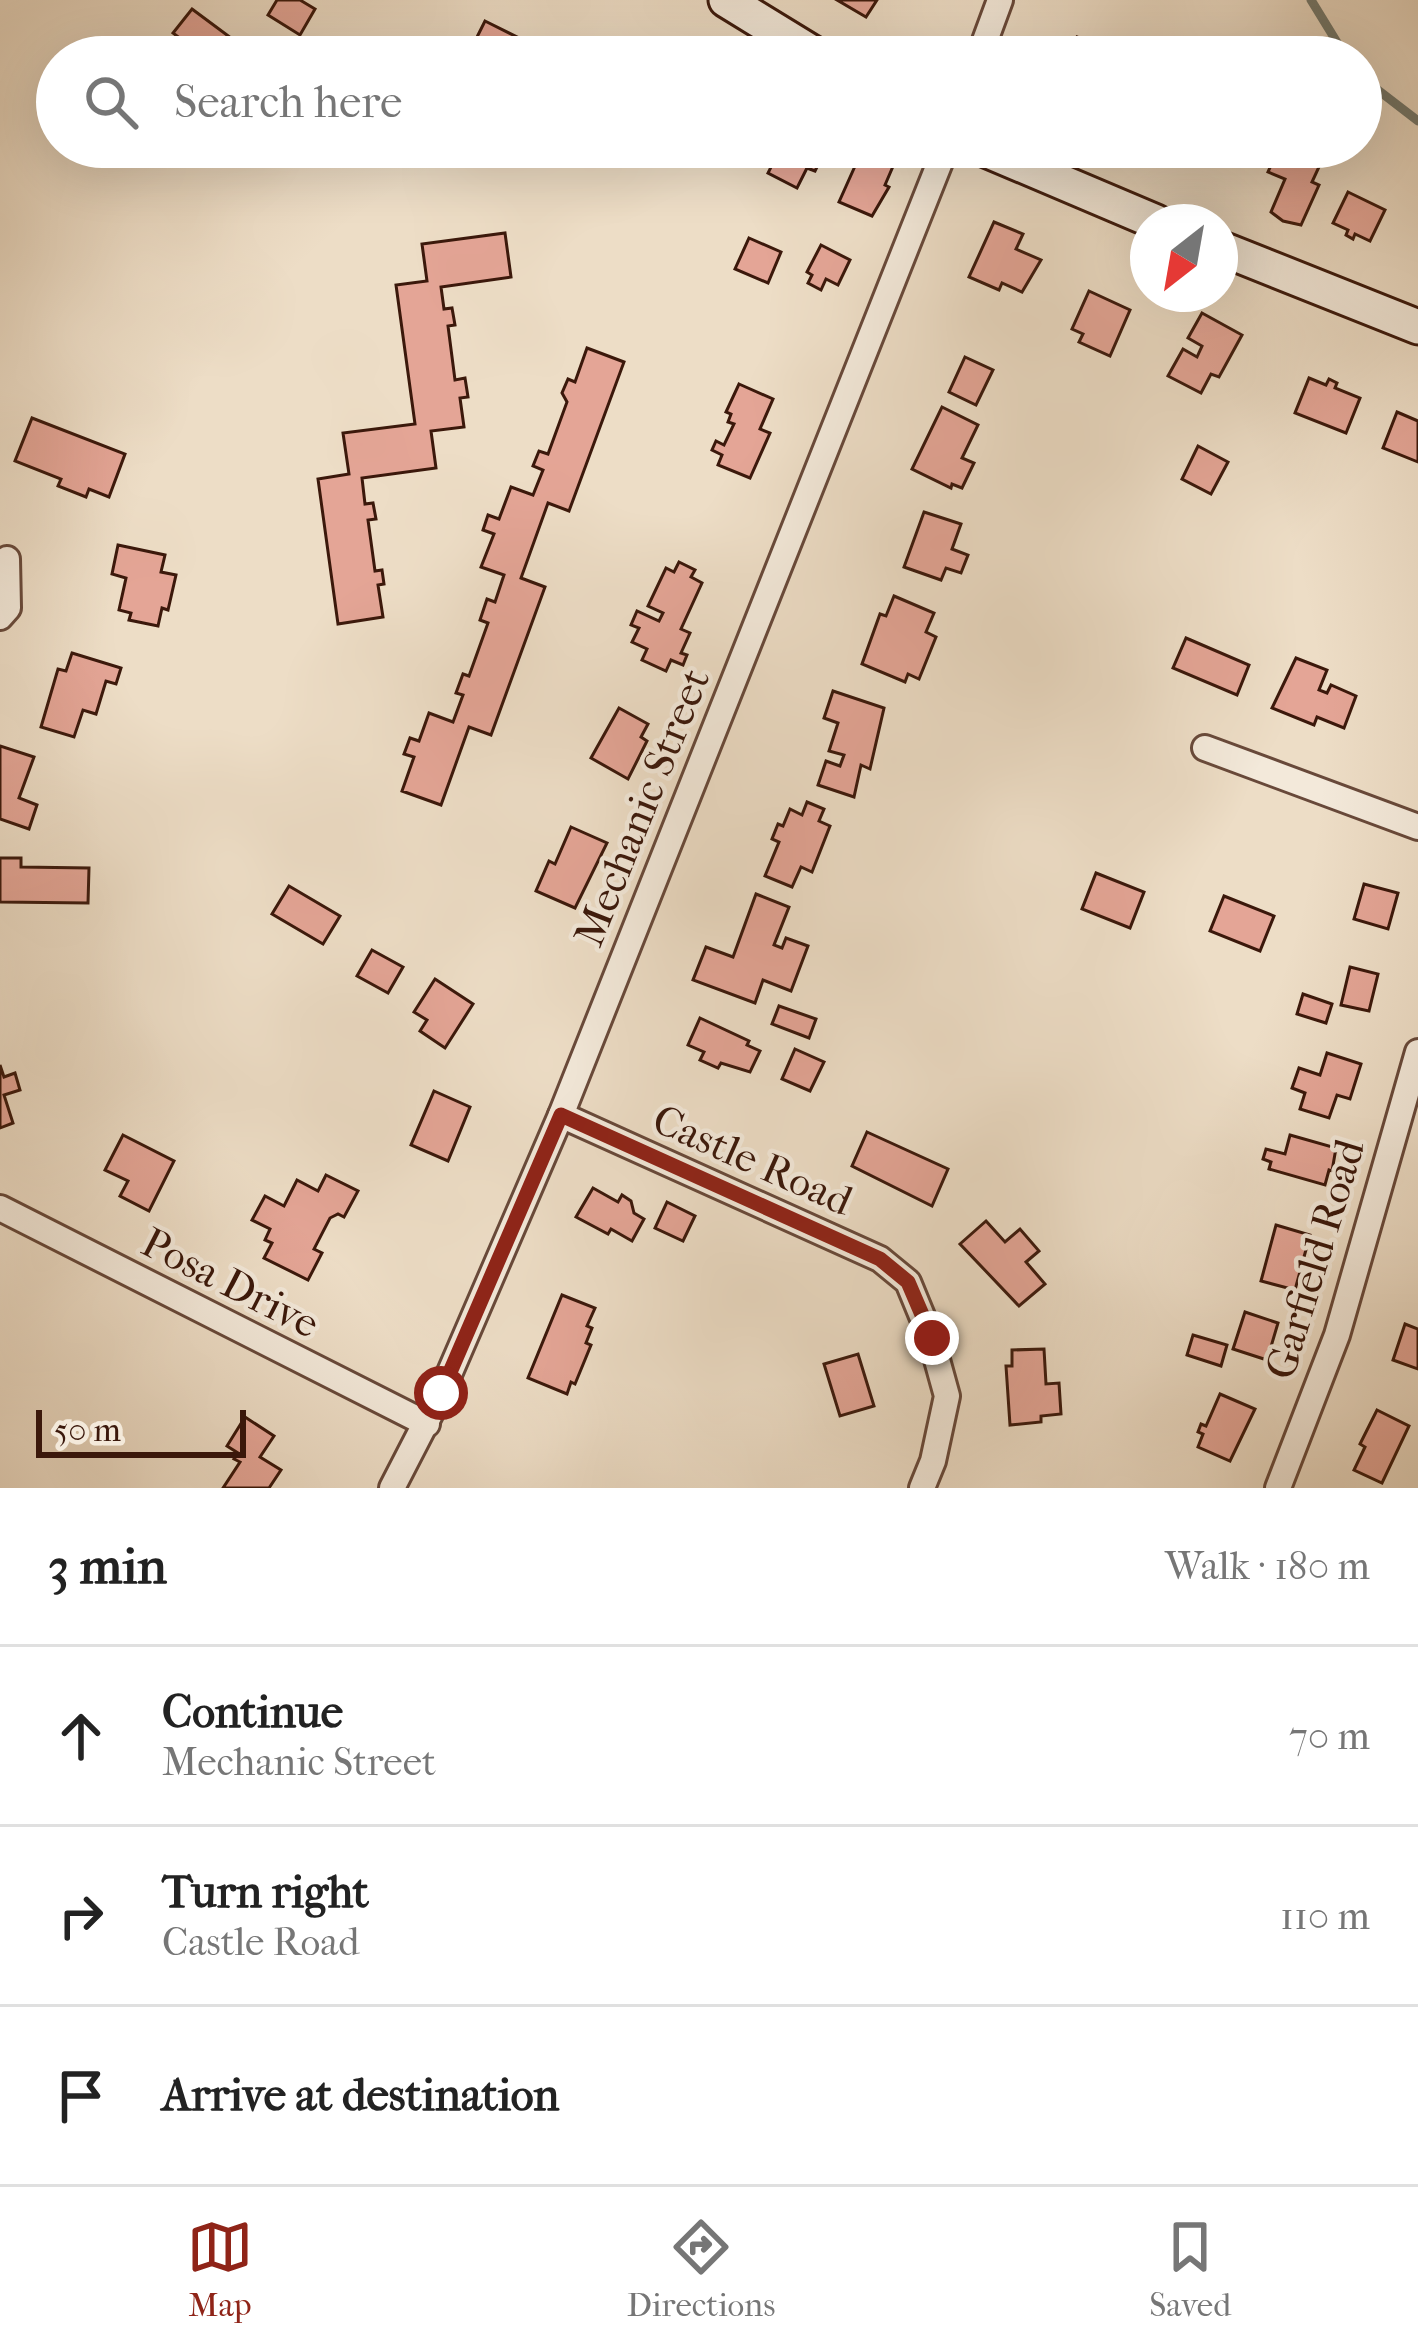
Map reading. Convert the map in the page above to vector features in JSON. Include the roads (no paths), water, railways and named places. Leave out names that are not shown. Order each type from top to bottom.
[{"type":"main road","points":[[726,0],[785,36]]},
{"type":"main road","points":[[1029,168],[1130,211]]},
{"type":"main road","points":[[1238,255],[1418,327]]},
{"type":"street","points":[[987,36],[1000,0]]},
{"type":"street","name":"Mechanic Street","points":[[392,1488],[427,1424],[561,1115],[938,168]]},
{"type":"street","points":[[0,617],[8,608],[7,559]]},
{"type":"street","points":[[1205,748],[1418,827]]},
{"type":"street","name":"Garfield Road","points":[[1278,1488],[1337,1335],[1418,1052]]},
{"type":"street","name":"Castle Road","points":[[561,1115],[880,1259],[908,1282],[932,1338],[947,1396],[922,1488]]},
{"type":"street","name":"Posa Drive","points":[[0,1208],[427,1424]]},
{"type":"waterway","points":[[1311,0],[1333,36]]},
{"type":"waterway","points":[[1382,93],[1418,121]]}]
